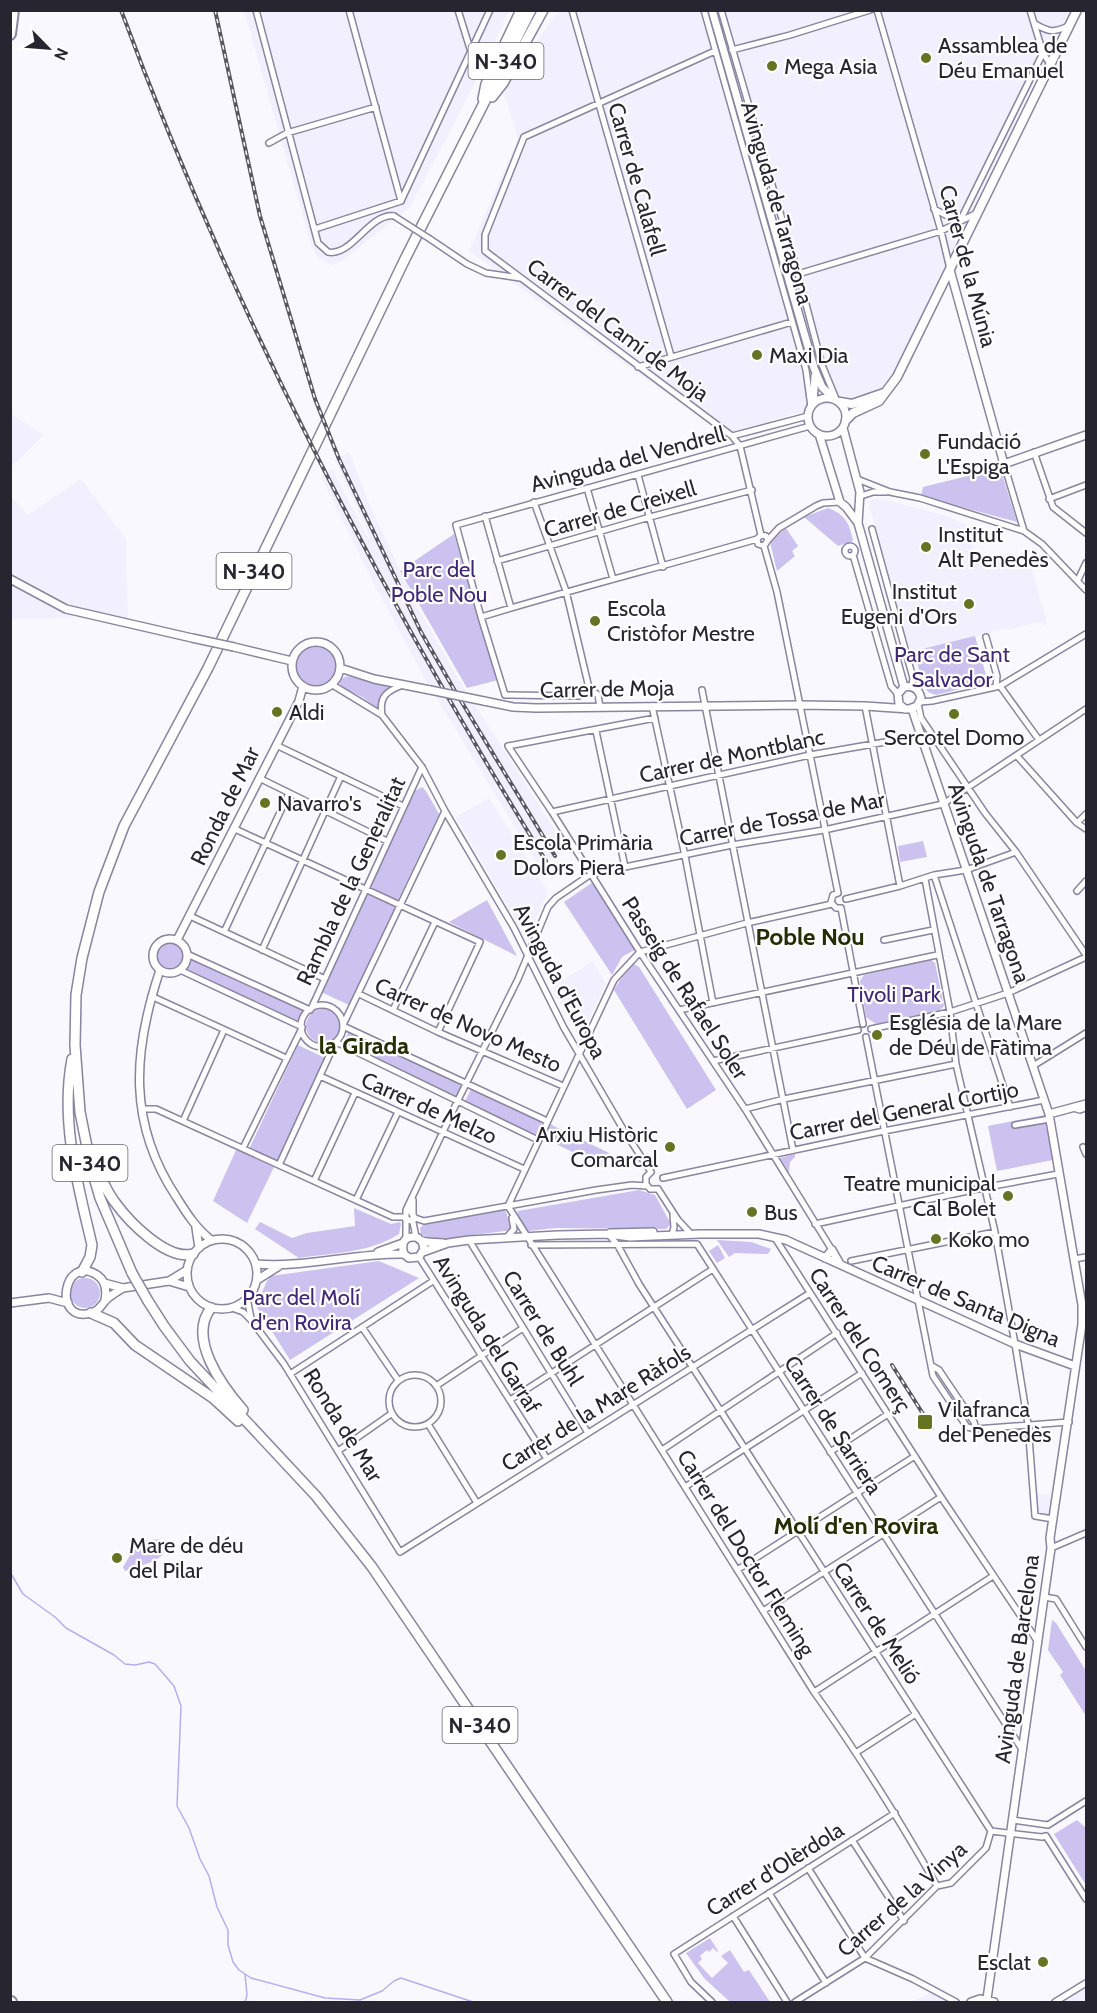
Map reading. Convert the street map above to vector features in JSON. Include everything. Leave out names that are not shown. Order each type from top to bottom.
[{"type":"highway","points":[[10,34],[13,10]]},
{"type":"highway","points":[[481,111],[486,84],[521,10]]},
{"type":"highway","name":"N-340","points":[[531,10],[405,259],[208,668],[124,826],[99,892],[82,958],[76,995],[75,1045],[80,1112],[91,1167],[114,1234],[148,1301],[190,1361],[280,1456],[372,1566],[667,2002]]},
{"type":"highway","points":[[481,111],[503,84],[543,10]]},
{"type":"highway","points":[[75,1045],[80,1067],[86,1130],[98,1168],[114,1201],[141,1230],[168,1251],[181,1256],[196,1251]]},
{"type":"highway","points":[[75,1045],[68,1099],[72,1151],[92,1245],[90,1257],[82,1272]]},
{"type":"highway","points":[[211,1308],[203,1320],[204,1347],[228,1392],[272,1443],[280,1456]]},
{"type":"highway","points":[[91,1313],[114,1323],[135,1345],[213,1398],[256,1438],[271,1446]]},
{"type":"main road","points":[[844,424],[853,413],[874,405],[889,389],[897,376],[1077,10]]},
{"type":"main road","points":[[836,400],[852,405],[876,397],[889,389]]},
{"type":"street","points":[[256,10],[287,133],[318,243],[323,249],[334,254],[340,252],[381,218],[394,216],[467,264],[486,273],[521,279]]},
{"type":"street","points":[[349,10],[401,201]]},
{"type":"street","points":[[458,10],[471,52]]},
{"type":"street","points":[[315,229],[401,201],[490,10]]},
{"type":"street","name":"Carrer de Calafell","points":[[572,10],[671,356]]},
{"type":"street","name":"Avinguda de Tarragona","points":[[704,10],[806,370],[812,405]]},
{"type":"street","name":"Avinguda de Tarragona","points":[[712,10],[813,368],[816,383],[812,405]]},
{"type":"street","name":"Avinguda de Tarragona","points":[[721,10],[798,274],[822,365],[836,400]]},
{"type":"street","points":[[732,50],[870,10]]},
{"type":"street","name":"Carrer de la Múnia","points":[[877,10],[1024,531]]},
{"type":"street","points":[[1030,10],[1043,53],[1050,64]]},
{"type":"street","points":[[1035,24],[1049,31],[1070,25]]},
{"type":"street","points":[[598,104],[715,51]]},
{"type":"street","points":[[959,222],[1043,53]]},
{"type":"street","name":"Carrer del Camí de Moja","points":[[598,104],[525,137],[485,235],[485,250],[732,436],[740,446]]},
{"type":"street","points":[[269,143],[287,133],[376,107]]},
{"type":"street","points":[[934,209],[959,222]]},
{"type":"street","points":[[798,274],[941,231],[978,213]]},
{"type":"street","points":[[638,367],[792,322]]},
{"type":"street","name":"Avinguda de Tarragona","points":[[813,368],[822,387],[836,400]]},
{"type":"street","points":[[858,523],[860,499],[844,424],[844,407],[836,400],[822,398],[812,405],[808,416],[810,426],[819,434],[843,504],[858,523],[908,687]]},
{"type":"street","name":"Avinguda del Vendrell","points":[[732,436],[808,416]]},
{"type":"street","points":[[819,434],[831,435],[844,424]]},
{"type":"street","name":"Avinguda del Vendrell","points":[[481,617],[456,525],[810,426]]},
{"type":"street","points":[[1004,464],[1086,435]]},
{"type":"street","points":[[740,446],[752,490],[758,544],[766,543],[779,528],[823,503],[853,505],[873,492],[890,492]]},
{"type":"street","points":[[1034,452],[1053,507],[1086,533]]},
{"type":"street","points":[[638,475],[663,567]]},
{"type":"street","points":[[857,479],[890,492],[920,498],[1024,531],[1042,544],[1086,590]]},
{"type":"street","points":[[1049,500],[1086,485]]},
{"type":"street","points":[[587,488],[613,579]]},
{"type":"street","name":"Carrer de Creixell","points":[[497,561],[752,490]]},
{"type":"street","points":[[534,502],[566,591],[589,688],[598,695],[600,703]]},
{"type":"street","points":[[485,516],[511,608]]},
{"type":"street","points":[[872,529],[913,678],[908,687],[890,703],[879,707]]},
{"type":"street","points":[[589,688],[579,696],[506,695],[481,617],[766,536],[838,893]]},
{"type":"street","points":[[853,555],[891,686],[899,704],[914,706],[998,687],[1086,634]]},
{"type":"street","points":[[1078,580],[1086,563]]},
{"type":"street","points":[[10,579],[66,609],[292,661]]},
{"type":"street","points":[[986,637],[998,687],[1039,740]]},
{"type":"street","points":[[307,643],[323,643],[336,653],[340,669],[331,684],[318,690],[303,686],[294,676],[292,661],[295,653],[307,643]]},
{"type":"street","name":"Carrer de Moja","points":[[340,669],[374,679],[513,707],[536,708],[600,703],[652,706],[914,706]]},
{"type":"street","name":"Avinguda d'Europa","points":[[331,684],[382,715],[422,766],[445,811],[514,928],[580,1054],[623,1129],[651,1172]]},
{"type":"street","points":[[382,715],[381,700],[385,694],[405,685]]},
{"type":"street","name":"Ronda de Mar","points":[[177,940],[299,701],[303,686]]},
{"type":"street","points":[[871,1029],[976,1004],[1008,993],[1086,956],[921,718],[914,706],[918,691],[908,687]]},
{"type":"street","points":[[702,690],[793,1150]]},
{"type":"street","points":[[865,705],[900,886]]},
{"type":"street","points":[[652,706],[685,856],[713,1003]]},
{"type":"street","name":"Avinguda de Tarragona","points":[[914,706],[920,736],[1049,1116],[1074,1259]]},
{"type":"street","points":[[943,804],[1085,711]]},
{"type":"street","points":[[625,867],[596,731],[654,718]]},
{"type":"street","name":"Passeig de Rafael Soler","points":[[596,731],[508,746],[640,952],[745,1109],[832,1250]]},
{"type":"street","name":"Carrer de Montblanc","points":[[552,812],[810,755],[920,736]]},
{"type":"street","points":[[276,745],[403,806]]},
{"type":"street","points":[[1017,756],[1086,829]]},
{"type":"street","name":"Rambla de la Generalitat","points":[[310,1009],[422,766]]},
{"type":"street","points":[[262,950],[341,777]]},
{"type":"street","points":[[259,778],[387,841]]},
{"type":"street","points":[[224,932],[289,793]]},
{"type":"street","name":"Carrer de Tossa de Mar","points":[[591,874],[732,845],[824,830],[943,804]]},
{"type":"street","points":[[279,1165],[445,811]]},
{"type":"street","points":[[1077,822],[1086,814]]},
{"type":"street","points":[[235,829],[480,942],[438,1032]]},
{"type":"street","points":[[846,899],[934,875],[966,870],[1016,852]]},
{"type":"street","points":[[591,874],[551,903],[408,1208],[402,1248],[404,1254],[409,1258],[448,1243],[469,1240],[614,1232],[673,1234]]},
{"type":"street","points":[[934,875],[1010,1107]]},
{"type":"street","points":[[924,879],[950,1012],[956,1064],[995,1232],[1015,1344],[1028,1424],[1035,1516],[1053,1519]]},
{"type":"street","points":[[1077,891],[1086,881]]},
{"type":"street","points":[[838,893],[842,893],[846,899],[845,905],[841,908]]},
{"type":"street","points":[[838,893],[832,897],[832,904],[836,908],[841,908]]},
{"type":"street","points":[[507,1237],[514,1228],[507,1206],[524,1169],[614,980],[640,952],[747,923],[832,904]]},
{"type":"street","points":[[841,908],[863,1024]]},
{"type":"street","points":[[190,916],[323,978]]},
{"type":"street","points":[[393,1010],[435,922]]},
{"type":"street","points":[[884,940],[933,930]]},
{"type":"street","points":[[172,939],[184,946],[187,954],[180,970],[170,973],[160,970],[153,960],[154,949],[161,941],[172,939]]},
{"type":"street","points":[[187,954],[310,1009]]},
{"type":"street","points":[[679,1010],[938,955]]},
{"type":"street","points":[[160,970],[151,996],[139,1053],[142,1109],[159,1170],[196,1228],[211,1240],[232,1241],[243,1247],[256,1264],[254,1290],[248,1298],[232,1308],[211,1308],[200,1302],[189,1287],[187,1270],[196,1251],[196,1228]]},
{"type":"street","points":[[180,970],[302,1027]]},
{"type":"street","name":"Carrer de Novo Mesto","points":[[359,994],[438,1032],[563,1086]]},
{"type":"street","points":[[151,996],[286,1058]]},
{"type":"street","points":[[538,1140],[335,1042],[323,1047],[311,1044],[303,1034],[303,1017],[310,1009],[317,1006],[329,1006],[339,1013],[343,1026],[547,1121]]},
{"type":"street","points":[[863,1024],[868,1024],[871,1029],[870,1034],[866,1037]]},
{"type":"street","points":[[713,1061],[858,1030],[863,1024]]},
{"type":"street","points":[[243,1148],[302,1027]]},
{"type":"street","points":[[183,1121],[224,1030]]},
{"type":"street","points":[[858,1030],[866,1037]]},
{"type":"street","points":[[1033,1066],[1086,1033]]},
{"type":"street","points":[[866,1037],[932,1366],[939,1370],[974,1422],[976,1429],[1069,1422]]},
{"type":"street","points":[[745,1109],[956,1064]]},
{"type":"street","name":"Carrer de Melzo","points":[[320,1076],[524,1169]]},
{"type":"street","points":[[314,1181],[355,1093]]},
{"type":"street","name":"Carrer del General Cortijo","points":[[663,1178],[771,1154],[1044,1100]]},
{"type":"street","points":[[1015,1125],[1086,1106]]},
{"type":"street","points":[[142,1109],[156,1109],[393,1217],[424,1221],[632,1185],[658,1189]]},
{"type":"street","points":[[356,1200],[398,1112]]},
{"type":"street","points":[[1083,1147],[1086,1154]]},
{"type":"street","points":[[647,1186],[645,1179],[651,1172],[657,1172],[663,1178],[663,1183],[658,1189]]},
{"type":"street","points":[[814,1224],[985,1187],[1058,1174]]},
{"type":"street","points":[[658,1189],[678,1220],[691,1234]]},
{"type":"street","points":[[412,1219],[413,1198]]},
{"type":"street","name":"Carrer del Doctor Fleming","points":[[507,1206],[814,1692],[857,1752],[937,1886]]},
{"type":"street","points":[[408,1208],[419,1239]]},
{"type":"street","points":[[673,1213],[673,1234]]},
{"type":"street","points":[[673,1234],[678,1220]]},
{"type":"street","points":[[421,1255],[418,1228],[424,1221]]},
{"type":"street","points":[[850,1261],[995,1232]]},
{"type":"street","points":[[608,1234],[618,1241]]},
{"type":"street","points":[[531,1245],[618,1241],[624,1234],[673,1234]]},
{"type":"street","name":"Carrer de Santa Digna","points":[[673,1234],[774,1236],[1015,1344],[1075,1366]]},
{"type":"street","name":"Carrer del Comerç","points":[[774,1236],[941,1497],[1038,1642]]},
{"type":"street","points":[[376,1253],[405,1240],[419,1239],[448,1243]]},
{"type":"street","points":[[196,1251],[211,1240]]},
{"type":"street","name":"Carrer de Buhl","points":[[469,1240],[588,1433]]},
{"type":"street","name":"Carrer de Sarriera","points":[[618,1241],[697,1244],[1023,1750]]},
{"type":"street","name":"Carrer de Melió","points":[[618,1241],[639,1284],[991,1831]]},
{"type":"street","points":[[825,1257],[832,1250],[843,1266]]},
{"type":"street","points":[[256,1264],[279,1266],[376,1253],[404,1254]]},
{"type":"street","name":"Avinguda del Garraf","points":[[421,1255],[433,1281],[547,1459]]},
{"type":"street","points":[[1074,1259],[1086,1257]]},
{"type":"street","name":"Avinguda de Barcelona","points":[[990,2001],[1010,1833],[1051,1548],[1050,1538],[1069,1422],[1075,1366],[1084,1324],[1074,1259]]},
{"type":"street","points":[[256,1280],[279,1266]]},
{"type":"street","points":[[510,1400],[713,1269]]},
{"type":"street","points":[[104,1283],[123,1288],[169,1281],[187,1270]]},
{"type":"street","points":[[49,1298],[66,1288],[71,1278],[82,1272],[96,1274],[104,1283],[107,1293],[100,1308],[91,1313],[75,1311],[68,1303],[66,1288]]},
{"type":"street","points":[[169,1281],[189,1287]]},
{"type":"street","points":[[290,1374],[433,1281]]},
{"type":"street","points":[[105,1300],[123,1288]]},
{"type":"street","name":"Carrer de la Mare Ràfols","points":[[400,1552],[810,1293]]},
{"type":"street","points":[[10,1303],[49,1298],[68,1303]]},
{"type":"street","name":"Ronda de Mar","points":[[248,1298],[251,1320]]},
{"type":"street","name":"Ronda de Mar","points":[[232,1308],[243,1312],[251,1320],[290,1374],[400,1552]]},
{"type":"street","points":[[362,1327],[398,1380]]},
{"type":"street","points":[[436,1386],[523,1328]]},
{"type":"street","points":[[662,1450],[837,1333]]},
{"type":"street","points":[[685,1487],[862,1373]]},
{"type":"street","points":[[420,1375],[429,1379],[436,1386],[441,1404],[438,1414],[428,1424],[411,1428],[402,1425],[392,1414],[388,1402],[390,1393],[398,1380],[406,1376],[420,1375]]},
{"type":"street","points":[[338,1451],[392,1414]]},
{"type":"street","points":[[830,1452],[888,1414]]},
{"type":"street","points":[[428,1424],[477,1503]]},
{"type":"street","points":[[737,1570],[915,1456]]},
{"type":"street","points":[[763,1611],[941,1497]]},
{"type":"street","points":[[1051,1548],[1086,1533]]},
{"type":"street","points":[[814,1692],[993,1576]]},
{"type":"street","points":[[1044,1597],[1056,1599],[1086,1647]]},
{"type":"street","points":[[857,1752],[916,1714]]},
{"type":"street","points":[[1012,1820],[1048,1825],[1086,1801]]},
{"type":"street","name":"Carrer d'Olèrdola","points":[[712,2002],[691,1982],[674,1954],[895,1813]]},
{"type":"street","points":[[1048,1825],[1046,1836],[1085,1892],[1086,1899]]},
{"type":"street","points":[[991,1831],[1042,1838],[1046,1836]]},
{"type":"street","name":"Carrer de la Vinya","points":[[795,2002],[865,1958],[937,1886],[951,1883],[986,1848],[991,1831]]},
{"type":"street","points":[[852,1840],[904,1921]]},
{"type":"street","points":[[808,1868],[865,1958],[913,1979],[956,2002]]},
{"type":"street","points":[[769,1893],[826,1983]]},
{"type":"street","points":[[733,1916],[787,2002]]},
{"type":"street","points":[[1055,2002],[1086,1983]]},
{"type":"street","points":[[971,2002],[980,1999],[990,2001]]},
{"type":"shaded area","points":[[244,11],[509,11],[474,85],[410,207],[343,260],[332,265],[318,258],[311,244]]},
{"type":"shaded area","points":[[560,11],[1069,11],[952,250],[956,252],[891,386],[728,433],[666,393],[469,251],[518,139],[504,92],[550,22]]},
{"type":"shaded area","points":[[11,414],[44,435],[11,467]]},
{"type":"shaded area","points":[[349,452],[371,508],[417,606],[459,680],[567,849],[539,867],[427,682],[374,584],[321,476],[332,469],[368,538],[370,537],[335,460]]},
{"type":"shaded area","points":[[81,479],[126,539],[128,620],[77,610],[71,618],[11,619],[10,496],[28,515]]},
{"type":"shaded area","points":[[879,498],[947,516],[975,527],[972,539],[974,555],[1012,562],[1014,570],[1031,566],[1047,624],[1043,625],[1042,621],[910,651],[868,501]]},
{"type":"shaded area","name":"Escola Primària Dolors Piera","points":[[489,798],[548,892],[531,930],[518,924],[456,817]]},
{"type":"shaded area","points":[[593,961],[606,984],[579,1035],[552,987]]},
{"type":"shaded area","points":[[1034,1494],[1051,1495],[1048,1514],[1036,1512]]},
{"type":"shaded area","points":[[1086,1982],[1086,2002],[1053,2002]]},
{"type":"shaded area","points":[[930,1990],[952,2002],[909,2002],[928,1995]]},
{"type":"green space","points":[[1000,468],[1017,522],[921,496],[923,487]]},
{"type":"green space","points":[[828,508],[839,513],[846,520],[853,541],[838,546],[804,517]]},
{"type":"green space","points":[[786,528],[798,546],[792,551],[795,556],[777,571],[770,542]]},
{"type":"green space","name":"Parc del Poble Nou","points":[[454,534],[498,680],[467,688],[400,571]]},
{"type":"green space","name":"Parc de Sant Salvador","points":[[975,636],[988,682],[936,695],[928,692],[923,685],[914,651]]},
{"type":"green space","points":[[316,646],[330,652],[336,666],[330,680],[316,686],[302,680],[296,666],[302,652]]},
{"type":"green space","points":[[347,676],[390,686],[381,694],[379,709],[362,697],[341,687],[339,680]]},
{"type":"green space","points":[[422,787],[439,814],[398,900],[370,887],[415,791]]},
{"type":"green space","points":[[923,841],[927,857],[900,862],[898,846]]},
{"type":"green space","points":[[593,882],[636,949],[622,957],[612,975],[564,902]]},
{"type":"green space","points":[[367,894],[396,907],[349,1005],[321,992]]},
{"type":"green space","points":[[487,900],[517,956],[449,922]]},
{"type":"green space","points":[[170,942],[179,946],[183,955],[179,964],[170,968],[161,964],[157,955],[161,946]]},
{"type":"green space","points":[[193,958],[303,1009],[298,1021],[187,969]]},
{"type":"green space","name":"Tivoli Park","points":[[931,960],[935,963],[944,1006],[940,1010],[876,1024],[866,1017],[860,981],[864,975]]},
{"type":"green space","points":[[634,964],[639,967],[716,1090],[687,1109],[614,990]]},
{"type":"green space","points":[[323,1009],[335,1014],[340,1026],[335,1038],[323,1043],[311,1038],[306,1026],[311,1014]]},
{"type":"green space","points":[[349,1031],[462,1085],[456,1096],[343,1043]]},
{"type":"green space","points":[[298,1045],[325,1058],[277,1161],[249,1149]]},
{"type":"green space","points":[[471,1089],[543,1121],[536,1136],[465,1101]]},
{"type":"green space","points":[[1044,1115],[1053,1160],[997,1171],[988,1126]]},
{"type":"green space","points":[[550,1124],[609,1153],[603,1167],[544,1138]]},
{"type":"green space","points":[[237,1148],[275,1165],[247,1223],[213,1201]]},
{"type":"green space","points":[[795,1154],[790,1162],[789,1173],[780,1158]]},
{"type":"green space","points":[[639,1190],[655,1195],[671,1224],[666,1229],[556,1228],[528,1231],[517,1217],[518,1211]]},
{"type":"green space","points":[[354,1208],[391,1224],[400,1222],[399,1234],[363,1249],[299,1258],[255,1229],[260,1222],[292,1238],[307,1233],[355,1226]]},
{"type":"green space","points":[[505,1209],[512,1230],[435,1240],[421,1234],[420,1228],[427,1222]]},
{"type":"green space","points":[[717,1240],[751,1242],[771,1249],[768,1254],[735,1253],[729,1257]]},
{"type":"green space","points":[[718,1245],[725,1258],[717,1263],[709,1251]]},
{"type":"green space","name":"Parc del Molí d'en Rovira","points":[[379,1261],[419,1278],[290,1360],[256,1306],[271,1276]]},
{"type":"green space","points":[[85,1278],[96,1282],[100,1293],[96,1304],[85,1308],[74,1304],[70,1293],[74,1282]]},
{"type":"green space","points":[[159,1539],[164,1548],[163,1555],[152,1562],[125,1571],[123,1567],[132,1552],[130,1543]]},
{"type":"green space","points":[[1052,1620],[1086,1671],[1086,1716],[1060,1675],[1063,1672],[1048,1650]]},
{"type":"green space","points":[[1077,1820],[1086,1828],[1086,1885],[1054,1834]]},
{"type":"green space","points":[[710,1938],[718,1951],[713,1948],[709,1952],[707,1950],[700,1956],[702,1959],[698,1963],[712,1978],[728,1963],[721,1956],[730,1950],[744,1972],[749,1970],[770,2002],[730,2002],[704,1978],[686,1953]]},
{"type":"waterway","points":[[10,1572],[23,1594],[55,1617],[66,1628],[114,1655],[125,1664],[135,1665],[149,1662],[155,1664],[174,1686],[181,1706],[177,1806],[209,1876],[217,1907],[228,1930],[228,1945],[233,1962],[239,1970],[251,1978],[325,1998],[360,2000],[382,1991],[401,1978],[473,2002]]},
{"type":"waterway","points":[[245,1974],[247,1995],[245,2002]]},
{"type":"railway","points":[[121,10],[164,122],[211,231],[260,340],[312,446],[424,656],[546,861]]},
{"type":"railway","points":[[215,10],[260,216],[315,399],[339,459],[421,632],[555,856]]},
{"type":"railway","points":[[892,1365],[932,1428]]},
{"type":"place","name":"Assamblea de Déu Emanuel","points":[[926,58]]},
{"type":"place","name":"Mega Asia","points":[[772,66]]},
{"type":"place","name":"Maxi Dia","points":[[757,355]]},
{"type":"place","name":"Fundació L'Espiga","points":[[925,454]]},
{"type":"place","name":"Institut Alt Penedès","points":[[926,547]]},
{"type":"place","name":"Institut Eugeni d'Ors","points":[[969,604]]},
{"type":"place","name":"Escola Cristòfor Mestre","points":[[595,621]]},
{"type":"place","name":"Aldi","points":[[277,712]]},
{"type":"place","name":"Sercotel Domo","points":[[954,714]]},
{"type":"place","name":"Navarro's","points":[[265,803]]},
{"type":"place","name":"Escola Primària Dolors Piera","points":[[501,855]]},
{"type":"place","name":"Església de la Mare de Déu de Fàtima","points":[[877,1035]]},
{"type":"place","name":"Arxiu Històric Comarcal","points":[[670,1147]]},
{"type":"place","name":"Teatre municipal Cal Bolet","points":[[1008,1196]]},
{"type":"place","name":"Bus","points":[[752,1212]]},
{"type":"place","name":"Koko mo","points":[[936,1239]]},
{"type":"place","name":"Vilafranca del Penedès","points":[[925,1422]]},
{"type":"place","name":"Mare de déu del Pilar","points":[[117,1558]]},
{"type":"place","name":"Esclat","points":[[1043,1962]]},
{"type":"district","name":"Poble Nou","points":[[810,936]]},
{"type":"district","name":"la Girada","points":[[364,1045]]},
{"type":"district","name":"Molí d'en Rovira","points":[[856,1525]]}]
